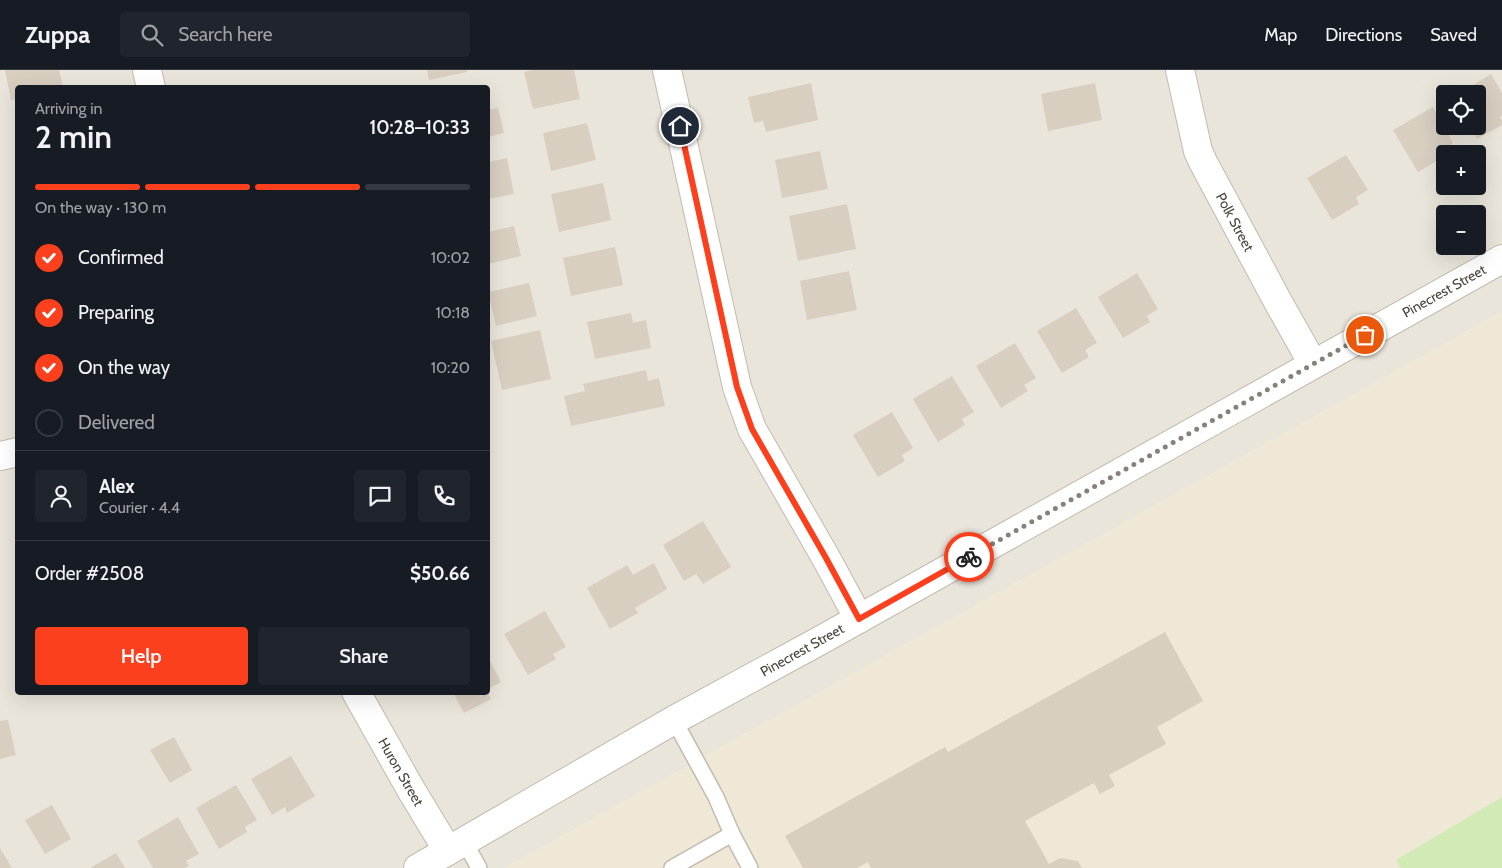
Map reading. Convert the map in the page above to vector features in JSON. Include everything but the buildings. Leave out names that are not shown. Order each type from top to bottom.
[{"type":"street","points":[[147,70],[150,85]]},
{"type":"street","points":[[667,70],[737,387],[744,410],[752,429],[859,619]]},
{"type":"street","name":"Polk Street","points":[[1180,70],[1198,151],[1313,364]]},
{"type":"street","name":"Pinecrest Street","points":[[418,868],[674,720],[859,619],[1502,259]]},
{"type":"street","points":[[0,456],[15,453]]},
{"type":"street","name":"Huron Street","points":[[358,695],[410,788],[456,846]]},
{"type":"lane","points":[[674,720],[716,797],[732,834],[750,868]]},
{"type":"lane","points":[[672,868],[732,834]]},
{"type":"lane","points":[[456,846],[479,868]]},
{"type":"shaded area","points":[[0,70],[1502,70],[1502,312],[505,868],[0,868]]},
{"type":"shaded area","points":[[1502,312],[1502,868],[505,868]]},
{"type":"green space","points":[[1502,797],[1502,868],[1401,868],[1396,860]]},
{"type":"way so far","points":[[969,557],[1365,335]]},
{"type":"route","points":[[680,126],[737,387],[744,410],[752,429],[859,619],[969,557]]}]
